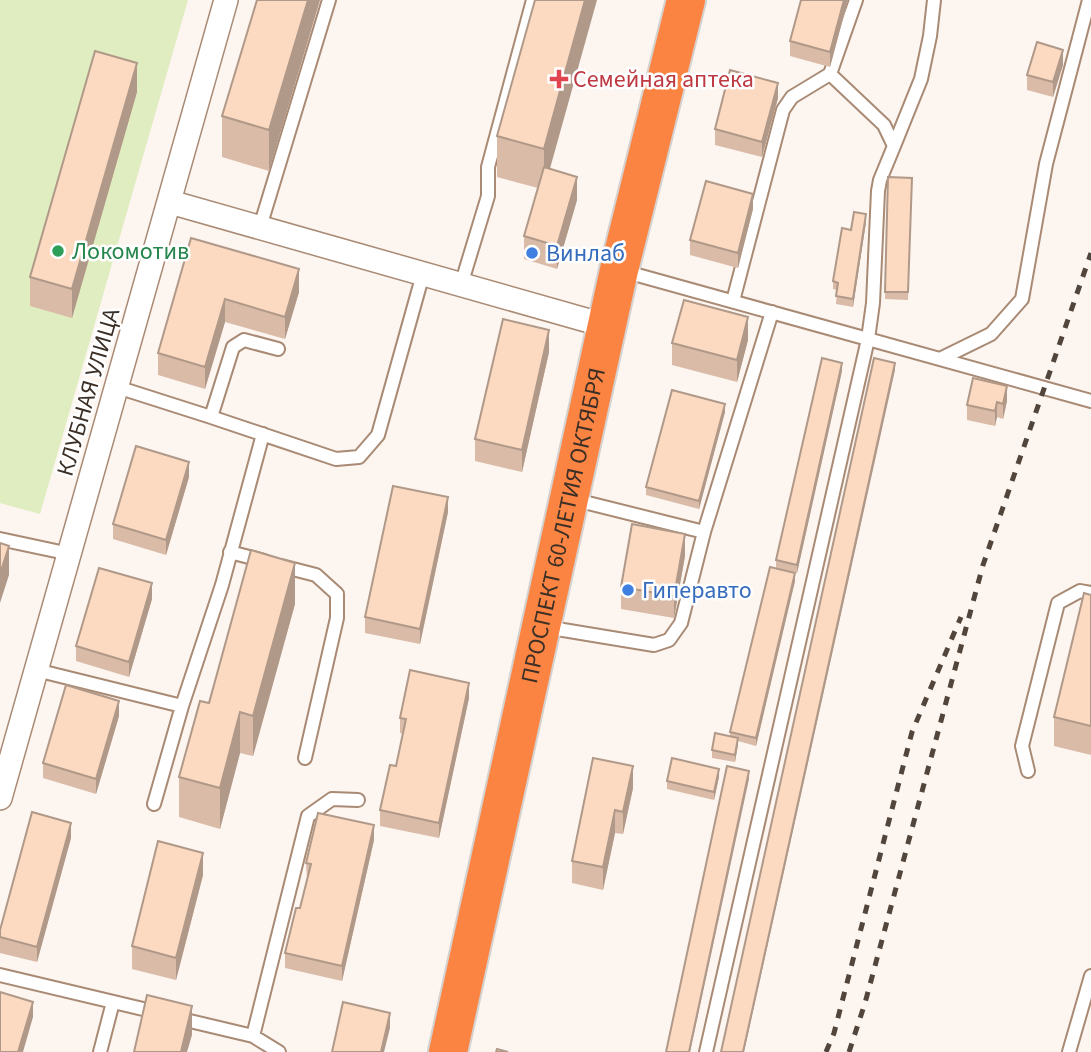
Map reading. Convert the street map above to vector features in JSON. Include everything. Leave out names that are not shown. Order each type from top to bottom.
[{"type":"highway","name":"ПРОСПЕКТ 60-ЛЕТИЯ ОКТЯБРЯ","points":[[448,1052],[607,326],[686,0]]},
{"type":"street","name":"КЛУБНАЯ УЛИЦА","points":[[0,798],[8,741],[36,670],[226,0]]},
{"type":"street","points":[[170,202],[607,326]]},
{"type":"lane","points":[[260,227],[329,0]]},
{"type":"lane","points":[[461,285],[488,196],[488,167],[533,0]]},
{"type":"lane","points":[[733,301],[783,110],[792,97],[830,75],[856,0]]},
{"type":"lane","points":[[706,1052],[868,339],[873,303],[880,180],[921,79],[934,0]]},
{"type":"lane","points":[[940,359],[991,334],[1022,299],[1046,164],[1089,0]]},
{"type":"lane","points":[[830,75],[884,125],[894,146]]},
{"type":"lane","points":[[620,270],[1091,401]]},
{"type":"lane","points":[[117,387],[336,458],[359,457],[377,435],[423,274]]},
{"type":"lane","points":[[541,626],[654,645],[669,640],[681,623],[704,532],[772,312]]},
{"type":"lane","points":[[211,417],[233,347],[243,340],[278,349]]},
{"type":"lane","points":[[154,804],[182,706],[222,585],[263,435]]},
{"type":"lane","points":[[569,498],[704,532]]},
{"type":"lane","points":[[0,539],[69,554]]},
{"type":"lane","points":[[230,552],[316,575],[337,594],[337,618],[305,758]]},
{"type":"lane","points":[[1028,771],[1021,746],[1058,603],[1080,591],[1091,593]]},
{"type":"lane","points":[[36,670],[182,706]]},
{"type":"lane","points":[[254,1037],[308,816],[332,799],[358,800]]},
{"type":"lane","points":[[0,975],[254,1037],[279,1052]]},
{"type":"lane","points":[[1069,1052],[1091,976]]},
{"type":"lane","points":[[100,1052],[113,1002]]},
{"type":"green space","name":"Локомотив","points":[[0,0],[188,0],[40,514],[0,503]]},
{"type":"building","points":[[257,0],[308,0],[269,130],[222,116]]},
{"type":"building","points":[[535,0],[585,0],[544,149],[497,136]]},
{"type":"building","points":[[801,0],[844,0],[830,52],[790,41]]},
{"type":"building","points":[[1037,42],[1063,50],[1053,82],[1027,75]]},
{"type":"building","points":[[95,51],[137,63],[72,289],[30,277]]},
{"type":"building","points":[[730,70],[778,83],[762,142],[715,129]]},
{"type":"building","points":[[544,167],[577,177],[557,246],[524,236]]},
{"type":"building","points":[[888,177],[912,178],[908,292],[885,292]]},
{"type":"building","points":[[706,181],[753,194],[738,253],[690,240]]},
{"type":"building","points":[[854,212],[866,214],[853,299],[836,296],[838,283],[833,281],[842,228],[851,230]]},
{"type":"building","points":[[191,238],[299,269],[285,317],[225,299],[205,367],[158,353]]},
{"type":"building","points":[[684,300],[748,317],[737,360],[672,343]]},
{"type":"building","points":[[503,319],[549,330],[522,450],[475,439]]},
{"type":"building","points":[[822,358],[842,363],[797,565],[776,560]]},
{"type":"building","points":[[874,358],[895,363],[743,1052],[721,1052]]},
{"type":"building","points":[[973,378],[1007,386],[1003,404],[997,402],[995,411],[967,405]]},
{"type":"building","points":[[672,390],[725,404],[699,501],[646,487]]},
{"type":"building","points":[[136,446],[189,462],[166,540],[113,524]]},
{"type":"building","points":[[393,486],[448,497],[420,629],[365,617]]},
{"type":"building","points":[[632,524],[685,534],[674,596],[621,587]]},
{"type":"building","points":[[0,543],[9,546],[0,574]]},
{"type":"building","points":[[251,550],[295,563],[253,716],[240,712],[220,788],[179,777],[200,701],[209,703]]},
{"type":"building","points":[[770,567],[795,573],[756,738],[730,732]]},
{"type":"building","points":[[99,568],[152,583],[129,662],[76,646]]},
{"type":"building","points":[[1084,593],[1091,595],[1091,726],[1054,717]]},
{"type":"building","points":[[410,670],[469,683],[439,823],[380,810],[390,765],[396,766],[406,719],[400,718]]},
{"type":"building","points":[[66,685],[119,701],[96,779],[43,763]]},
{"type":"building","points":[[715,733],[738,738],[735,755],[712,750]]},
{"type":"building","points":[[593,758],[633,766],[623,812],[615,810],[603,867],[572,861]]},
{"type":"building","points":[[672,758],[719,769],[714,792],[667,781]]},
{"type":"building","points":[[727,766],[749,771],[689,1052],[666,1052]]},
{"type":"building","points":[[32,812],[71,823],[37,947],[0,937]]},
{"type":"building","points":[[318,813],[374,825],[342,966],[285,953],[311,864],[306,863]]},
{"type":"building","points":[[158,841],[203,853],[176,958],[132,946]]},
{"type":"building","points":[[0,992],[33,1002],[18,1052],[0,1052]]},
{"type":"building","points":[[147,995],[192,1006],[181,1052],[134,1052]]},
{"type":"building","points":[[343,1002],[390,1013],[381,1052],[332,1052]]},
{"type":"railway","points":[[849,1052],[865,1003],[983,565],[1091,253]]},
{"type":"railway","points":[[826,1052],[834,1033],[912,732],[961,617]]},
{"type":"place","name":"Семейная аптека","points":[[559,79]]},
{"type":"place","name":"Локомотив","points":[[58,251]]},
{"type":"place","name":"Винлаб","points":[[532,253]]},
{"type":"place","name":"Гиперавто","points":[[628,590]]}]
